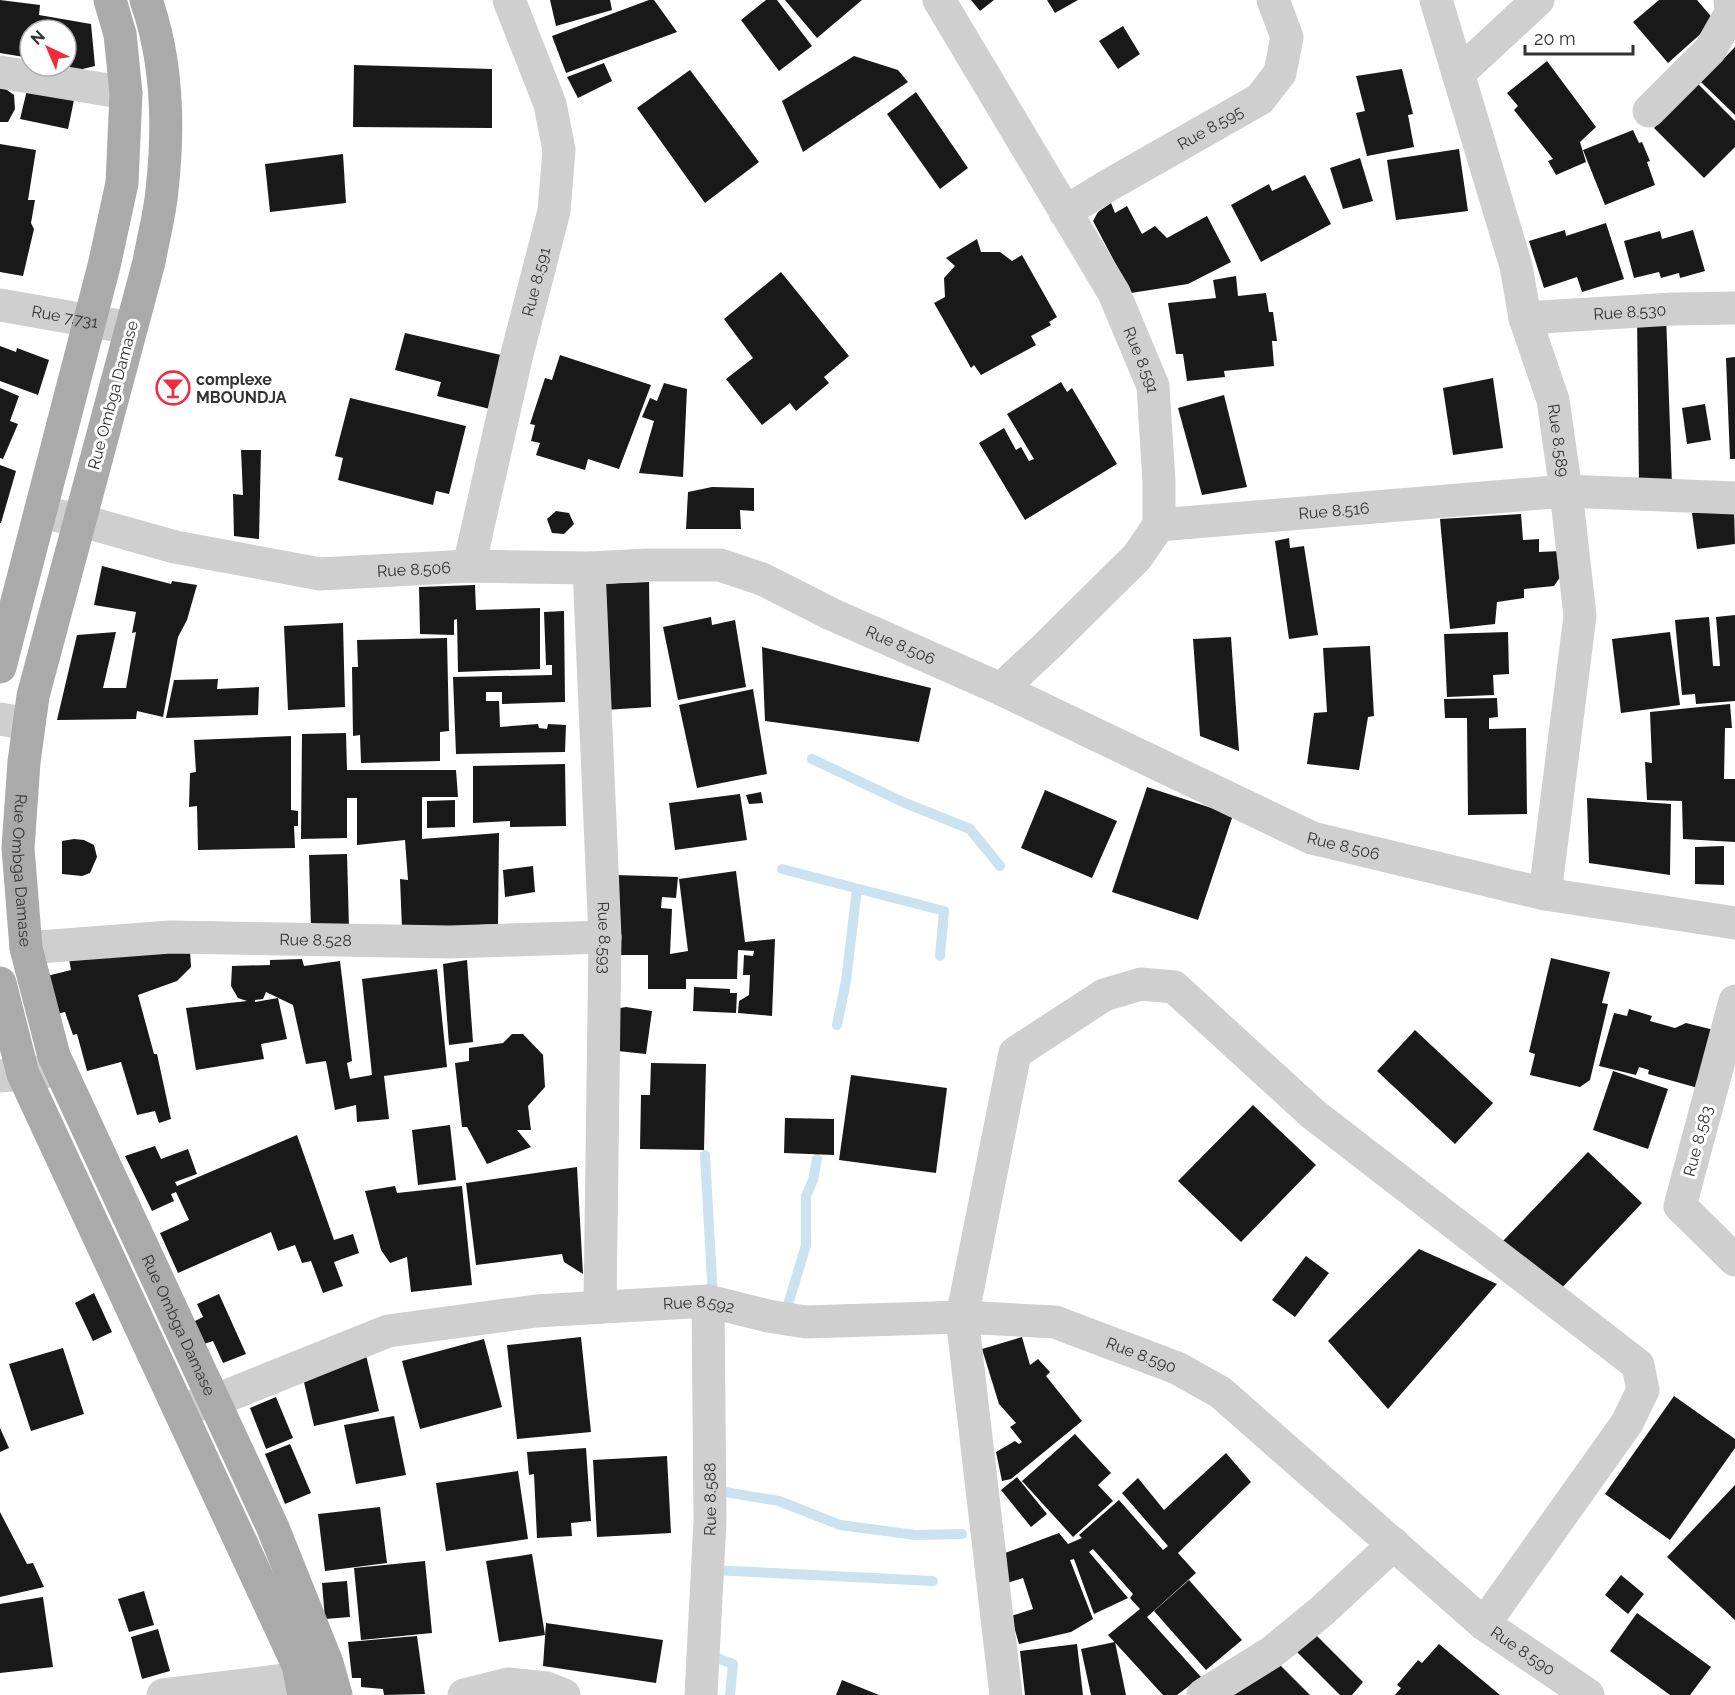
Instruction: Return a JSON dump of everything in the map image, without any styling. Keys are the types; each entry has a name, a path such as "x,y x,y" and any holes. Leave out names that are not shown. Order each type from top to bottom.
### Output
{"main road":[{"path":"0,667 105,266 122,183 126,93 120,34 110,0"},
{"name":"Rue Ombga Damase","path":"146,0 153,20 162,71 165,127 162,191 149,262 33,696 14,722 24,762 18,848 26,948 54,1056 273,1528 318,1684"},
{"path":"0,983 11,1075 179,1409 298,1665 318,1684"}],"street":[{"name":"Rue 8.591","path":"469,566 517,354 554,211 559,150 550,104 509,0"},
{"name":"Rue 8.591","path":"939,0 1114,293 1153,386 1159,482 1159,525"},
{"name":"Rue 8.595","path":"1065,212 1260,99 1280,73 1287,37 1272,0"},
{"name":"Rue 8.589","path":"1436,0 1516,266 1525,318 1553,400 1566,491 1580,616 1545,894"},
{"path":"1458,74 1539,0"},
{"path":"1649,111 1710,50 1731,13 1730,0"},
{"path":"0,72 126,93"},
{"name":"Rue 7.731","path":"0,305 131,328"},
{"name":"Rue 8.530","path":"1525,318 1673,309 1735,308"},
{"name":"Rue 8.516","path":"1159,525 1566,491 1735,498"},
{"name":"Rue 8.506","path":"40,512 79,520 175,547 320,574 469,566 589,568 720,565 762,579 831,614 1001,689 1312,838 1545,894 1735,923"},
{"path":"1001,689 1137,557 1159,525"},
{"name":"Rue 8.593","path":"589,568 605,937 600,1307"},
{"name":"Rue 8.528","path":"26,948 170,937 450,942 605,937"},
{"path":"1006,1695 962,1317 1015,1053 1104,994 1141,984 1174,987 1312,1114 1335,1129 1638,1365 1643,1389 1627,1423 1484,1624"},
{"name":"Rue 8.583","path":"1735,1001 1680,1206 1735,1260"},
{"path":"11,1075 61,1070"},
{"name":"Rue 8.592","path":"179,1409 214,1401 388,1331 536,1311 708,1301 768,1316 806,1322 962,1317"},
{"name":"Rue 8.588","path":"701,1695 710,1521 708,1301"},
{"name":"Rue 8.590","path":"962,1317 1055,1323 1177,1368 1220,1392 1484,1624 1580,1693"},
{"path":"1203,1695 1272,1652 1322,1611 1394,1544"},
{"path":"163,1695 318,1684"},
{"path":"464,1695 508,1684 546,1688 564,1695"}],"building":[{"path":"0,0 40,5 39,15 56,18 18,18 18,56 0,53"},
{"path":"550,0 610,0 612,10 556,26"},
{"path":"654,0 677,32 566,73 552,36"},
{"path":"766,0 777,0 812,46 779,71 741,20"},
{"path":"785,0 862,0 817,38"},
{"path":"971,0 994,0 980,11"},
{"path":"1047,0 1078,0 1055,13"},
{"path":"1659,0 1697,0 1715,21 1668,63 1633,22"},
{"path":"78,22 91,24 95,66 78,70"},
{"path":"1123,26 1140,54 1118,69 1099,41"},
{"path":"1735,47 1735,115 1701,82"},
{"path":"854,56 898,70 908,82 803,152 782,101"},
{"path":"1547,61 1596,127 1580,142 1586,162 1556,175 1548,161 1553,159 1514,110 1518,106 1507,93"},
{"path":"604,63 612,81 578,98 567,77"},
{"path":"354,65 492,69 492,128 353,127"},
{"path":"1402,69 1413,114 1408,115 1414,147 1367,156 1356,113 1365,111 1356,76"},
{"path":"690,70 759,162 705,203 637,108"},
{"path":"1698,84 1735,121 1735,147 1704,178 1654,128"},
{"path":"0,85 14,95 15,109 8,122 0,122"},
{"path":"27,90 74,100 68,129 20,119"},
{"path":"916,92 968,168 940,189 887,114"},
{"path":"1633,130 1639,143 1642,142 1650,161 1647,162 1655,185 1605,205 1583,150"},
{"path":"0,144 36,150 28,200 35,200 31,223 34,229 23,276 0,272"},
{"path":"1459,149 1468,211 1396,220 1387,160"},
{"path":"343,154 346,203 270,212 265,164"},
{"path":"1360,158 1373,201 1343,209 1330,168"},
{"path":"1305,175 1331,224 1261,262 1231,205 1269,184 1272,191"},
{"path":"1111,203 1115,213 1127,206 1142,234 1155,226 1167,238 1207,216 1231,262 1188,284 1131,293 1093,221 1098,212"},
{"path":"1606,223 1624,279 1582,292 1577,277 1544,288 1529,241 1565,230 1566,236"},
{"path":"1693,230 1705,271 1680,278 1679,273 1661,278 1659,272 1634,278 1624,241 1660,231 1662,239"},
{"path":"977,239 981,252 1000,252 1012,261 1022,255 1057,317 1049,322 1051,325 1031,336 1036,345 981,375 974,365 971,368 934,303 945,297 944,278 955,266 946,258"},
{"path":"781,272 849,356 824,377 829,383 796,411 790,403 762,425 726,379 753,358 724,319"},
{"path":"1236,276 1238,296 1266,293 1269,312 1273,312 1277,341 1272,341 1274,366 1224,371 1225,377 1187,381 1183,354 1176,354 1168,303 1216,298 1213,280"},
{"path":"1666,314 1672,485 1639,487 1637,315"},
{"path":"405,333 501,355 490,409 437,396 441,382 395,370"},
{"path":"0,346 16,352 17,348 49,360 38,395 0,381"},
{"path":"560,355 651,385 619,469 588,459 585,470 536,455 540,443 531,441 535,425 530,424 545,378 552,380"},
{"path":"1735,357 1735,459 1730,459 1726,358"},
{"path":"1493,378 1503,448 1453,455 1443,388"},
{"path":"1061,382 1067,392 1072,388 1117,464 1025,520 979,443 1004,428 1016,450 1021,447 1029,461 1034,459 1007,414"},
{"path":"664,383 687,389 683,477 639,473 654,421 642,417 650,398 657,401"},
{"path":"0,388 19,396 10,421 18,424 3,459 0,458"},
{"path":"1224,395 1247,487 1202,495 1178,408"},
{"path":"350,398 466,426 449,494 436,491 433,505 338,480 343,458 335,456"},
{"path":"1705,404 1711,440 1687,444 1682,408"},
{"path":"241,450 261,450 259,539 234,536 233,494 243,495"},
{"path":"0,465 16,471 1,523 0,523"},
{"path":"712,487 754,488 754,511 740,510 741,529 686,529 688,492"},
{"path":"1734,507 1735,544 1697,549 1692,513"},
{"path":"556,511 569,513 574,524 564,534 552,533 547,519"},
{"path":"1521,514 1523,540 1539,539 1539,552 1561,551 1563,573 1554,586 1524,589 1524,598 1497,602 1495,624 1450,629 1440,519"},
{"path":"1289,538 1290,548 1304,546 1318,635 1289,639 1275,541"},
{"path":"102,566 171,584 172,581 197,585 187,620 178,637 163,717 137,711 136,719 57,720 77,635 116,632 103,688 126,688 136,632 132,633 136,612 94,605"},
{"path":"649,582 651,707 605,710 602,584"},
{"path":"475,585 476,610 540,608 540,669 458,672 457,619 454,620 454,635 420,634 419,587"},
{"path":"564,611 565,702 502,704 502,692 486,692 486,701 499,701 500,727 538,724 539,728 547,729 548,724 566,725 565,752 456,754 453,677 552,675 552,665 546,665 544,612"},
{"path":"1735,615 1735,701 1696,704 1695,694 1682,695 1675,620 1709,617 1713,666 1720,666 1716,617"},
{"path":"711,617 712,625 735,620 746,687 678,700 663,627"},
{"path":"343,623 345,707 288,710 284,626"},
{"path":"1508,632 1509,674 1493,675 1494,695 1447,697 1444,634"},
{"path":"1670,632 1680,705 1621,713 1612,639"},
{"path":"1231,637 1239,751 1200,736 1193,639"},
{"path":"447,638 449,731 440,732 440,761 361,763 360,735 353,736 352,667 358,667 357,640"},
{"path":"1370,646 1374,716 1368,717 1359,770 1307,764 1314,713 1327,712 1323,648"},
{"path":"762,647 931,688 919,742 765,721"},
{"path":"218,679 217,689 259,687 258,715 166,718 174,680"},
{"path":"753,689 767,774 697,788 679,705"},
{"path":"1497,698 1498,717 1489,718 1489,729 1526,728 1527,814 1468,815 1467,718 1445,718 1444,699"},
{"path":"1730,704 1732,728 1725,728 1724,779 1735,779 1735,842 1683,839 1682,801 1647,800 1645,762 1652,763 1650,712"},
{"path":"346,733 347,770 456,770 458,797 422,797 422,839 499,833 498,924 402,929 400,879 408,880 405,840 357,845 357,798 347,798 347,838 301,839 302,734"},
{"path":"291,736 291,810 298,811 298,826 294,826 295,848 198,850 197,806 189,807 190,773 196,772 194,740"},
{"path":"565,764 566,826 510,827 510,821 473,823 473,766"},
{"path":"1147,787 1233,815 1198,920 1112,892"},
{"path":"1045,790 1117,821 1092,878 1021,848"},
{"path":"761,792 763,803 749,804 746,795"},
{"path":"740,794 747,840 675,850 669,803"},
{"path":"1587,798 1671,804 1670,875 1589,863"},
{"path":"455,800 455,827 427,828 427,801"},
{"path":"84,840 94,845 97,857 90,873 82,876 62,874 62,841"},
{"path":"1724,846 1724,885 1695,884 1695,847"},
{"path":"347,854 349,928 311,928 309,855"},
{"path":"533,866 535,892 505,897 503,870"},
{"path":"736,871 745,942 775,939 772,1016 738,1013 739,1001 749,995 750,975 743,975 744,955 753,956 754,951 738,950 737,979 686,979 686,989 648,989 648,955 615,955 616,875 678,877 676,898 662,897 661,908 672,909 670,954 688,951 679,879"},
{"path":"190,950 191,967 177,981 138,995 154,1054 157,1054 171,1119 159,1123 155,1111 137,1115 121,1062 87,1071 77,1034 73,1035 65,1012 56,1014 47,976 71,970 69,959"},
{"path":"1551,958 1610,972 1602,1003 1608,1004 1590,1080 1580,1087 1530,1075 1535,1054 1529,1052"},
{"path":"302,959 304,966 340,961 352,1061 347,1063 350,1079 372,1075 362,979 437,969 447,1067 384,1076 389,1119 357,1122 356,1105 335,1110 326,1061 306,1064 293,1005 266,992 263,999 255,1000 255,1002 278,998 287,1039 261,1044 264,1059 196,1070 186,1008 247,1001 238,998 231,986 232,966 270,965 270,960"},
{"path":"467,960 473,1042 449,1045 443,964"},
{"path":"694,987 730,989 730,993 737,993 736,1013 693,1011"},
{"path":"626,1007 652,1011 646,1054 608,1050 614,1009"},
{"path":"1629,1009 1652,1016 1650,1021 1675,1028 1686,1023 1714,1030 1698,1088 1648,1074 1649,1070 1639,1067 1636,1075 1599,1066 1614,1013 1627,1016"},
{"path":"1415,1030 1493,1103 1455,1144 1377,1071"},
{"path":"512,1034 523,1034 543,1055 545,1087 528,1106 531,1130 517,1130 531,1147 487,1164 467,1127 462,1127 455,1063 469,1061 469,1048 503,1043"},
{"path":"651,1063 706,1064 704,1150 640,1149 641,1095 650,1095"},
{"path":"1613,1071 1668,1089 1648,1149 1593,1130"},
{"path":"851,1075 947,1088 936,1173 839,1160"},
{"path":"1253,1105 1316,1165 1241,1242 1178,1181"},
{"path":"785,1118 834,1119 834,1155 784,1153"},
{"path":"450,1125 456,1180 418,1185 412,1130"},
{"path":"297,1135 334,1240 353,1234 359,1253 334,1262 343,1286 323,1293 311,1261 302,1263 295,1245 278,1251 271,1232 178,1273 160,1233 189,1220 176,1192 171,1194 174,1201 152,1211 125,1156 155,1146 161,1159 188,1149 197,1174 175,1182 177,1186"},
{"path":"1588,1152 1642,1203 1557,1293 1503,1241"},
{"path":"577,1167 583,1274 564,1262 562,1254 476,1265 466,1183"},
{"path":"395,1186 397,1193 462,1186 472,1285 411,1292 407,1257 390,1263 381,1250 365,1191"},
{"path":"1419,1249 1497,1284 1388,1409 1328,1341"},
{"path":"1306,1256 1329,1273 1295,1317 1272,1300"},
{"path":"94,1293 112,1332 93,1341 75,1303"},
{"path":"219,1294 246,1354 223,1363 213,1341 204,1344 193,1322 203,1317 197,1304"},
{"path":"581,1337 591,1432 517,1439 507,1345"},
{"path":"1022,1337 1030,1365 1038,1359 1050,1372 1046,1376 1082,1421 1011,1479 1002,1481 996,1452 1015,1441 1019,1444 1022,1442 1010,1427 1016,1423 999,1404 982,1349"},
{"path":"484,1339 502,1407 420,1429 402,1361"},
{"path":"63,1348 84,1414 31,1431 9,1364"},
{"path":"366,1355 379,1411 314,1426 301,1369"},
{"path":"1674,1396 1735,1439 1735,1448 1670,1540 1605,1494"},
{"path":"276,1397 293,1438 266,1449 250,1408"},
{"path":"394,1416 406,1475 356,1484 344,1425"},
{"path":"0,1428 9,1448 0,1452"},
{"path":"1075,1434 1111,1473 1098,1485 1113,1501 1073,1537 1022,1481"},
{"path":"290,1444 311,1493 285,1504 265,1454"},
{"path":"586,1448 591,1521 571,1523 572,1536 537,1538 534,1474 529,1475 527,1452"},
{"path":"1226,1453 1251,1482 1178,1553 1196,1573 1147,1617 1201,1677 1177,1695 1163,1695 1108,1635 1140,1609 1130,1598 1133,1594 1093,1549 1089,1552 1128,1598 1094,1614 1074,1559 1070,1560 1093,1619 1071,1632 1019,1644 1011,1616 1033,1609 1023,1578 1004,1584 997,1556 1059,1533 1068,1544 1082,1538 1079,1535 1119,1500 1163,1550 1168,1546 1122,1493 1138,1478 1164,1510"},
{"path":"667,1456 671,1533 597,1537 593,1460"},
{"path":"518,1471 528,1539 446,1551 436,1483"},
{"path":"1017,1477 1047,1514 1031,1527 1001,1490"},
{"path":"1735,1485 1735,1620 1667,1557"},
{"path":"380,1507 387,1563 325,1571 318,1514"},
{"path":"0,1512 27,1564 33,1563 44,1587 0,1597"},
{"path":"532,1554 545,1635 499,1642 486,1561"},
{"path":"425,1561 432,1633 361,1640 354,1568"},
{"path":"1621,1575 1644,1594 1628,1614 1605,1595"},
{"path":"1189,1580 1242,1640 1206,1670 1154,1611"},
{"path":"347,1581 350,1617 325,1619 322,1583"},
{"path":"144,1591 154,1625 129,1632 118,1599"},
{"path":"43,1597 53,1667 0,1673 0,1604"},
{"path":"1637,1613 1711,1667 1690,1695 1670,1695 1610,1651"},
{"path":"546,1623 663,1640 656,1683 543,1666"},
{"path":"158,1629 170,1671 142,1679 131,1637"},
{"path":"1311,1630 1363,1682 1352,1695 1340,1695 1293,1648"},
{"path":"417,1636 425,1694 384,1695 383,1689 361,1687 361,1678 352,1678 348,1642"},
{"path":"1115,1642 1126,1695 1091,1695 1081,1649"},
{"path":"1077,1644 1083,1695 1025,1695 1020,1651"},
{"path":"1439,1644 1500,1695 1395,1695 1401,1688 1397,1685 1418,1660 1422,1663"},
{"path":"1273,1658 1310,1695 1233,1695"},
{"path":"842,1680 879,1695 836,1695"}],"waterway":[{"path":"812,759 905,803 970,829 1000,866"},
{"path":"782,869 944,911 940,956"},
{"path":"837,1025 846,981 857,889"},
{"path":"705,1155 713,1298"},
{"path":"785,1315 806,1245 806,1196 813,1180 817,1159"},
{"path":"713,1490 779,1501 840,1525 915,1535 962,1534"},
{"path":"712,1570 933,1581"},
{"path":"706,1654 733,1664 730,1695"}],"place":[{"name":"complexe MBOUNDJA","path":"173,388"}]}
